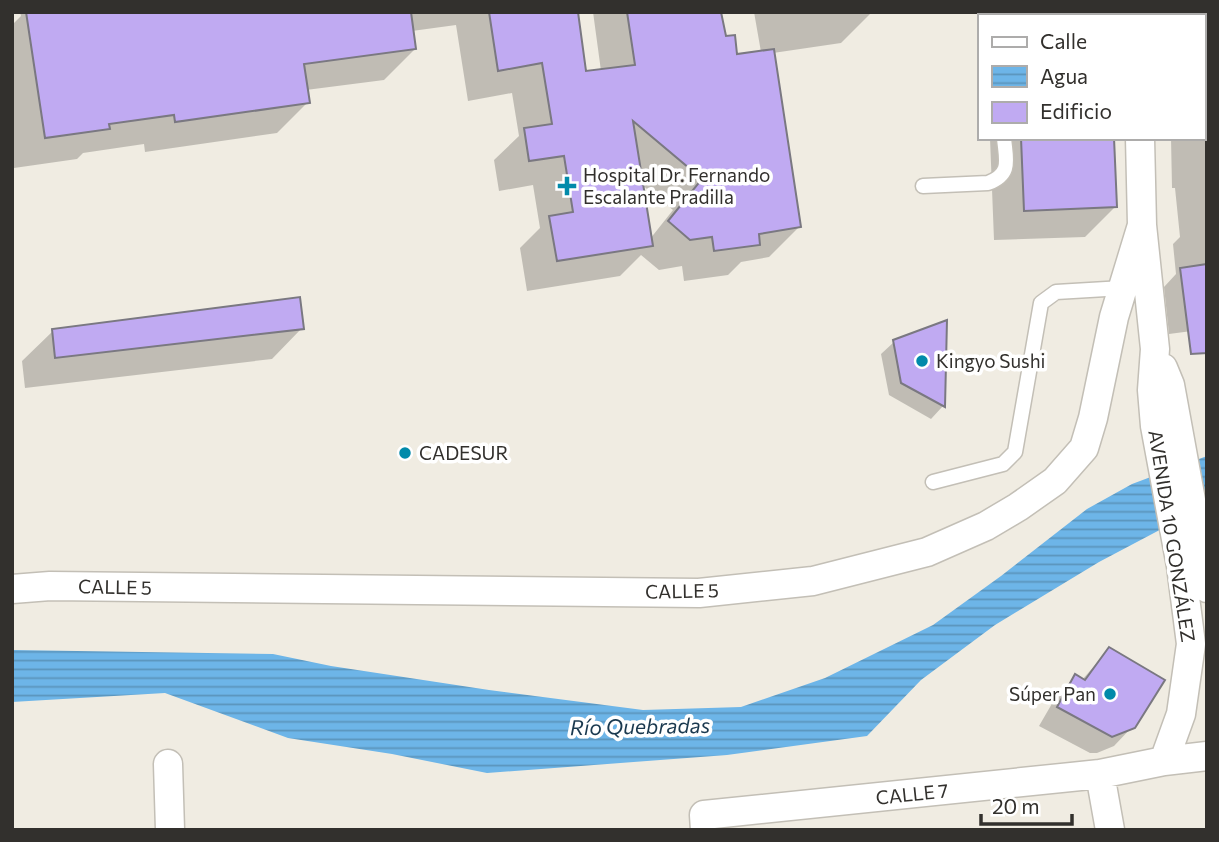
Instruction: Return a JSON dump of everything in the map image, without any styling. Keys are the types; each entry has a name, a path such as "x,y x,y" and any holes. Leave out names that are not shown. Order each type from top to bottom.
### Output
{"street":[{"name":"AVENIDA 10 GONZÁLEZ","path":"1140,140 1142,225 1155,349 1170,385 1166,424 1196,571 1191,644 1181,714 1164,761"},
{"name":"CALLE 5","path":"12,589 50,586 699,593 813,581 927,552 986,526 1018,507 1055,481 1084,448 1114,317 1142,225"},
{"name":"CALLE 7","path":"705,822 1100,774 1205,752"},
{"path":"168,764 170,830"},
{"path":"1100,774 1110,830"}],"lane":[{"path":"923,186 988,183 996,180 1004,173 1006,165 1004,140"},
{"path":"933,482 1003,464 1015,452 1041,303 1056,292 1123,288"}],"water":[{"name":"Río Quebradas","path":"1207,456 1207,505 1099,562 995,625 921,680 867,736 727,755 487,773 392,754 288,738 165,693 12,702 12,650 273,654 331,666 489,690 643,710 741,707 825,678 933,625 1087,509 1132,484"}],"building":[{"path":"26,12 411,12 416,49 304,64 310,103 175,122 174,115 109,124 110,129 45,138"},
{"path":"489,12 578,12 586,71 635,65 627,12 721,12 726,36 735,35 737,54 774,49 801,227 759,234 760,245 714,251 712,237 690,240 668,221 702,179 633,121 653,246 557,261 549,216 573,212 564,156 529,161 524,128 552,124 542,63 498,71"},
{"path":"1021,140 1114,140 1117,207 1024,211"},
{"path":"1207,264 1207,353 1191,354 1180,268"},
{"path":"300,297 304,329 55,358 52,329"},
{"name":"Kingyo Sushi","path":"947,320 945,407 901,383 893,340"},
{"name":"Súper Pan","path":"1109,647 1165,680 1135,728 1112,737 1057,707 1075,674 1085,680"}],"place":[{"name":"Hospital Dr. Fernando Escalante Pradilla","path":"567,186"},
{"name":"Kingyo Sushi","path":"922,361"},
{"name":"CADESUR","path":"405,453"},
{"name":"Súper Pan","path":"1110,694"}]}
